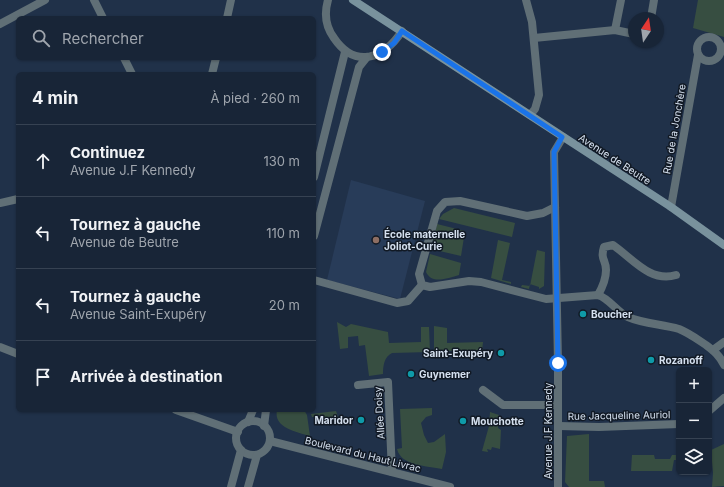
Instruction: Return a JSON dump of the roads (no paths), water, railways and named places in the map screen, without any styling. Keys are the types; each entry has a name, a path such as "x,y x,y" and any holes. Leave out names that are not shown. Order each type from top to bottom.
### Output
{"street":[{"path":"0,24 45,0"},
{"path":"94,0 102,16"},
{"path":"227,16 231,0"},
{"path":"328,0 326,9 328,30 345,52 356,56 367,57 382,52 394,43 402,31"},
{"name":"Avenue de Beutre","path":"353,0 671,207 724,245"},
{"path":"526,0 532,22 539,95 535,109 530,115"},
{"path":"615,30 621,0"},
{"path":"652,12 654,0"},
{"path":"534,38 615,30 628,33"},
{"path":"333,165 316,160 345,52"},
{"name":"Rue de la Jonchère","path":"671,207 698,55"},
{"path":"316,229 359,67 367,57"},
{"path":"125,60 131,72"},
{"path":"212,72 216,60"},
{"name":"Avenue J.F Kennedy","path":"558,487 557,297 554,152 562,137"},
{"path":"0,203 16,199"},
{"path":"422,285 419,274 437,211 445,202 460,201 527,216 543,213 555,207"},
{"path":"598,295 603,286 606,269 602,256 604,247 613,245 624,252 630,260 653,274 667,278 676,275"},
{"path":"316,281 397,303 408,301 422,285"},
{"path":"422,285 430,287 469,281 481,282 546,299 598,295 603,297 626,316 641,322 678,329 691,334 713,350 721,358 724,365"},
{"path":"713,350 724,342"},
{"path":"0,348 16,353"},
{"name":"Allée Doisy","path":"358,384 388,382 392,472"},
{"path":"483,390 502,405 558,405"},
{"path":"712,408 724,398"},
{"path":"182,412 238,432"},
{"path":"248,422 259,423 264,426 269,433 270,441 266,450 257,455 252,455 241,450 237,442 238,432 248,422 252,412"},
{"path":"264,426 266,412"},
{"name":"Rue Jacqueline Auriol","path":"558,426 599,427 676,424"},
{"name":"Boulevard du Haut Livrac","path":"270,441 450,487"},
{"path":"231,487 241,450"},
{"path":"248,487 257,455"}],"place":[{"name":"École maternelle Joliot-Curie","path":"376,240"},
{"name":"Boucher","path":"583,314"},
{"name":"Saint-Exupéry","path":"501,353"},
{"name":"Rozanoff","path":"651,360"},
{"name":"Guynemer","path":"411,374"},
{"name":"Maridor","path":"361,420"},
{"name":"Mouchotte","path":"463,421"}]}
